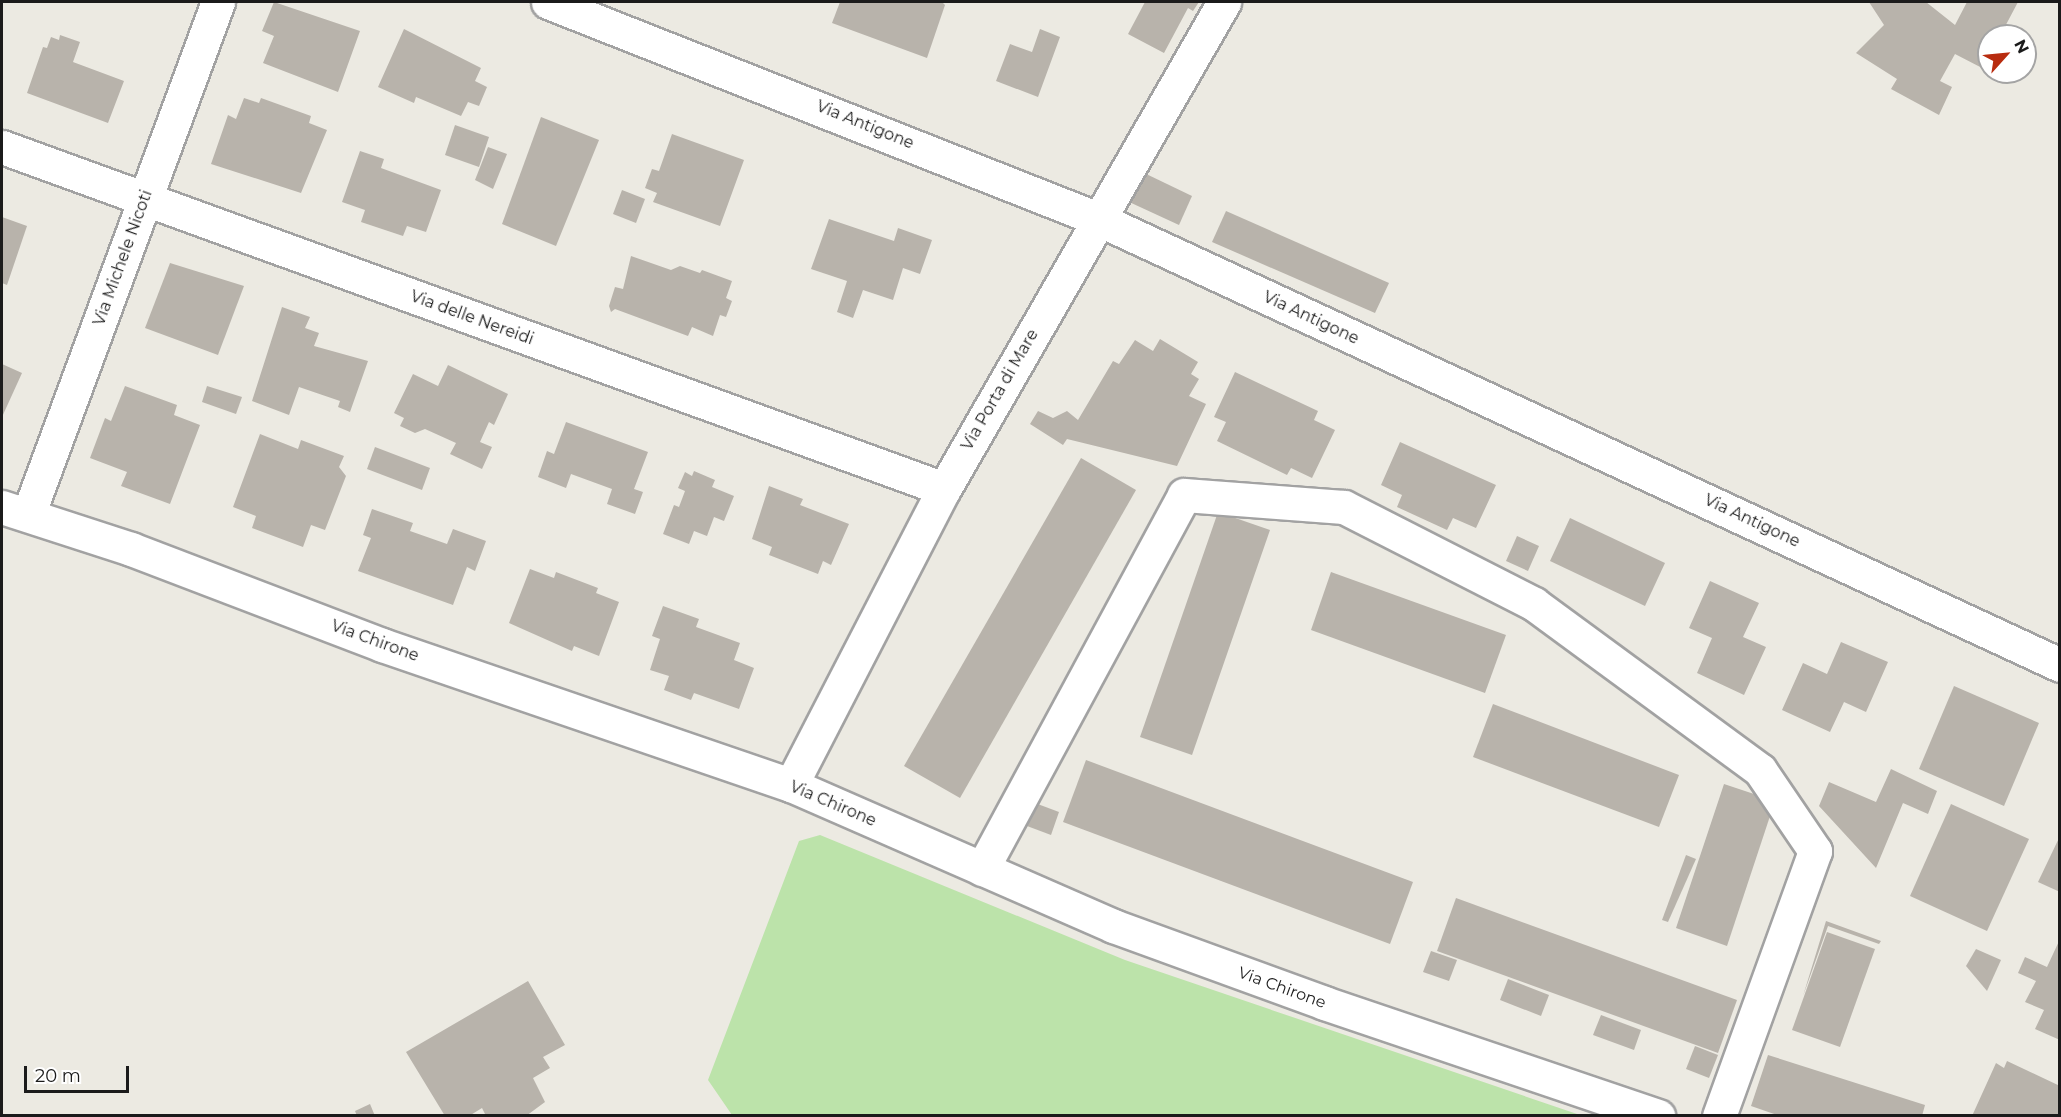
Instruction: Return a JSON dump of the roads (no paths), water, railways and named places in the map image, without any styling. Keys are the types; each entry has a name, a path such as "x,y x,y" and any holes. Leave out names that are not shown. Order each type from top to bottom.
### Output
{"street":[{"name":"Via Michele Nicoti","path":"15,511 145,200 218,2"},
{"name":"Via Antigone","path":"549,2 1098,219 2060,665"},
{"name":"Via Porta di Mare","path":"791,785 944,489 1224,2"},
{"name":"Via delle Nereidi","path":"2,147 944,489"},
{"path":"982,868 1184,495 1344,507 1534,604 1760,770 1815,851 1719,1116"},
{"name":"Via Chirone","path":"15,511 131,549 393,649 791,785 1113,926 1324,1003 1658,1116"}]}
